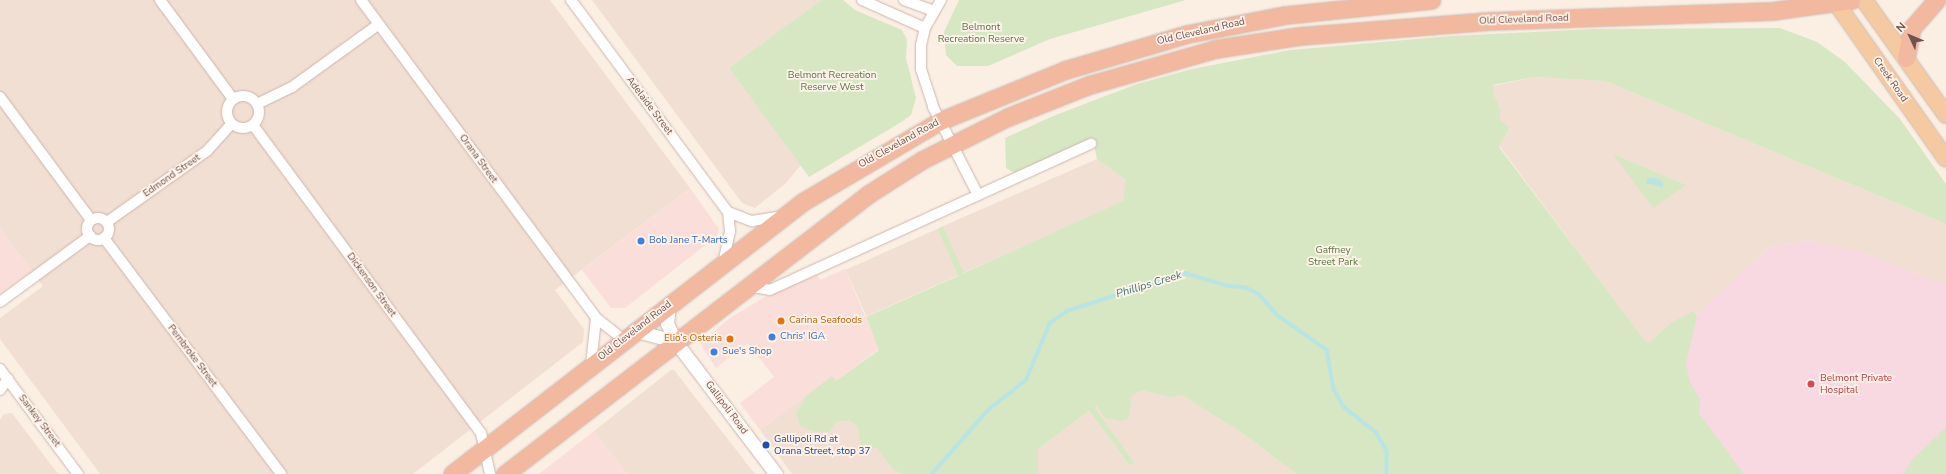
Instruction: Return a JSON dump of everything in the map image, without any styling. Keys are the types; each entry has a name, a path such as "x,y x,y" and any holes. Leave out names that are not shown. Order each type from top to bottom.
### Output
{"highway":[{"name":"Old Cleveland Road","path":"452,474 784,216 839,178 940,121 1065,70 1166,39 1286,15 1431,0"},
{"path":"1906,58 1912,28 1936,0"},
{"name":"Old Cleveland Road","path":"505,474 746,286 867,195 952,146 1008,117 1089,85 1156,64 1259,41 1488,21 1765,11 1841,1"}],"main road":[{"path":"1864,0 1946,115"},
{"name":"Creek Road","path":"1841,1 1946,159"}],"street":[{"path":"160,0 233,99"},
{"name":"Orana Street","path":"361,0 596,318 630,335"},
{"name":"Adelaide Street","path":"571,0 728,212"},
{"path":"862,0 926,28"},
{"path":"904,0 934,11"},
{"path":"941,0 926,28 921,46 921,69 940,121 978,195"},
{"path":"257,104 292,87 379,24"},
{"path":"247,96 257,104 259,114 253,125 244,128 231,124 226,113 233,99 247,96"},
{"path":"0,97 91,220"},
{"name":"Edmond Street","path":"107,222 208,151 231,124"},
{"name":"Dickenson Street","path":"253,125 481,433 486,447 490,474"},
{"path":"746,286 770,290 821,265 1091,144"},
{"path":"723,264 730,231 728,212 752,221 784,216"},
{"path":"0,302 90,236 104,238 109,232 107,222 101,218 91,220 87,226 90,236"},
{"name":"Pembroke Street","path":"104,238 281,474"},
{"name":"Gallipoli Road","path":"668,306 667,323 675,341 776,474"},
{"path":"591,365 596,318"},
{"path":"630,335 675,341"},
{"name":"Sankey Street","path":"0,369 78,474"},
{"path":"0,390 8,380"}],"shaded area":[{"path":"0,0 550,0 690,188 555,290 584,329 583,342 413,474 100,474 0,339 0,318 43,286 0,228"},
{"path":"592,0 821,0 729,68 801,165 786,183 755,208 742,203"},
{"path":"1534,77 1605,81 1946,224 1946,285 1860,252 1808,240 1768,248 1654,354 1460,93"},
{"path":"1097,159 1145,192 963,273 943,226"},
{"path":"690,188 719,229 717,236 625,308 611,308 582,270"},
{"path":"0,228 32,271 0,294"},
{"path":"937,229 958,276 866,316 846,270"},
{"name":"Belmont Private Hospital","path":"1808,240 1860,252 1946,285 1946,474 1744,474 1654,354 1768,248"},
{"path":"845,269 879,349 836,381 832,377 760,430 740,403 774,377 748,343 716,368 700,343 730,318 765,297 817,274 820,280"},
{"path":"671,370 674,370 755,474 627,474 594,431"},
{"path":"1145,371 1247,436 1296,474 1004,474 1089,411 1130,466 1135,463 1095,408"},
{"path":"832,376 902,474 792,474 760,430"},
{"path":"12,413 58,474 0,474 0,420 4,414"},
{"path":"594,431 627,474 539,474"}],"green space":[{"name":"Belmont Recreation Reserve West","path":"821,0 843,0 855,10 902,30 907,40 906,58 916,98 911,115 903,121 809,177 729,68"},
{"name":"Belmont Recreation Reserve","path":"959,0 1186,0 1050,39 988,66 957,66 946,55 944,32"},
{"name":"Gaffney Street Park","path":"1780,28 1817,42 1845,62 1900,119 1946,184 1946,224 1605,81 1534,77 1493,85 1493,93 1501,111 1499,119 1509,128 1499,147 1645,341 1650,342 1671,323 1693,311 1697,317 1686,362 1689,380 1700,400 1699,413 1744,474 1296,474 1247,436 1182,395 1171,397 1141,390 1132,396 1129,418 1121,421 1105,418 1097,406 1095,408 1135,463 1130,466 1089,411 1038,449 1038,474 902,474 892,468 877,448 861,447 858,427 849,420 836,422 829,432 815,432 800,426 796,413 806,396 832,376 836,381 879,350 866,317 958,276 937,229 943,226 964,273 1123,201 1126,180 1097,159 1093,140 1014,173 1006,168 1005,138 1053,116 1137,84 1192,69 1290,50 1451,36 1594,29"},
{"path":"1613,154 1686,185 1653,208"},
{"path":"1946,427 1946,474 1903,474 1912,460"}],"water":[{"path":"1648,178 1656,178 1663,182 1663,187 1645,183"}],"waterway":[{"name":"Phillips Creek","path":"932,474 988,410 1026,380 1050,323 1067,311 1185,273 1228,286 1245,287 1259,294 1277,315 1327,350 1334,389 1344,407 1376,432 1387,451 1387,474"}],"place":[{"name":"Bob Jane T-Marts","path":"641,241"},
{"name":"Carina Seafoods","path":"781,321"},
{"name":"Chris' IGA","path":"772,337"},
{"name":"Elio’s Osteria","path":"730,339"},
{"name":"Sue's Shop","path":"714,352"},
{"name":"Belmont Private Hospital","path":"1811,384"},
{"name":"Gallipoli Rd at Orana Street, stop 37","path":"766,445"}]}
